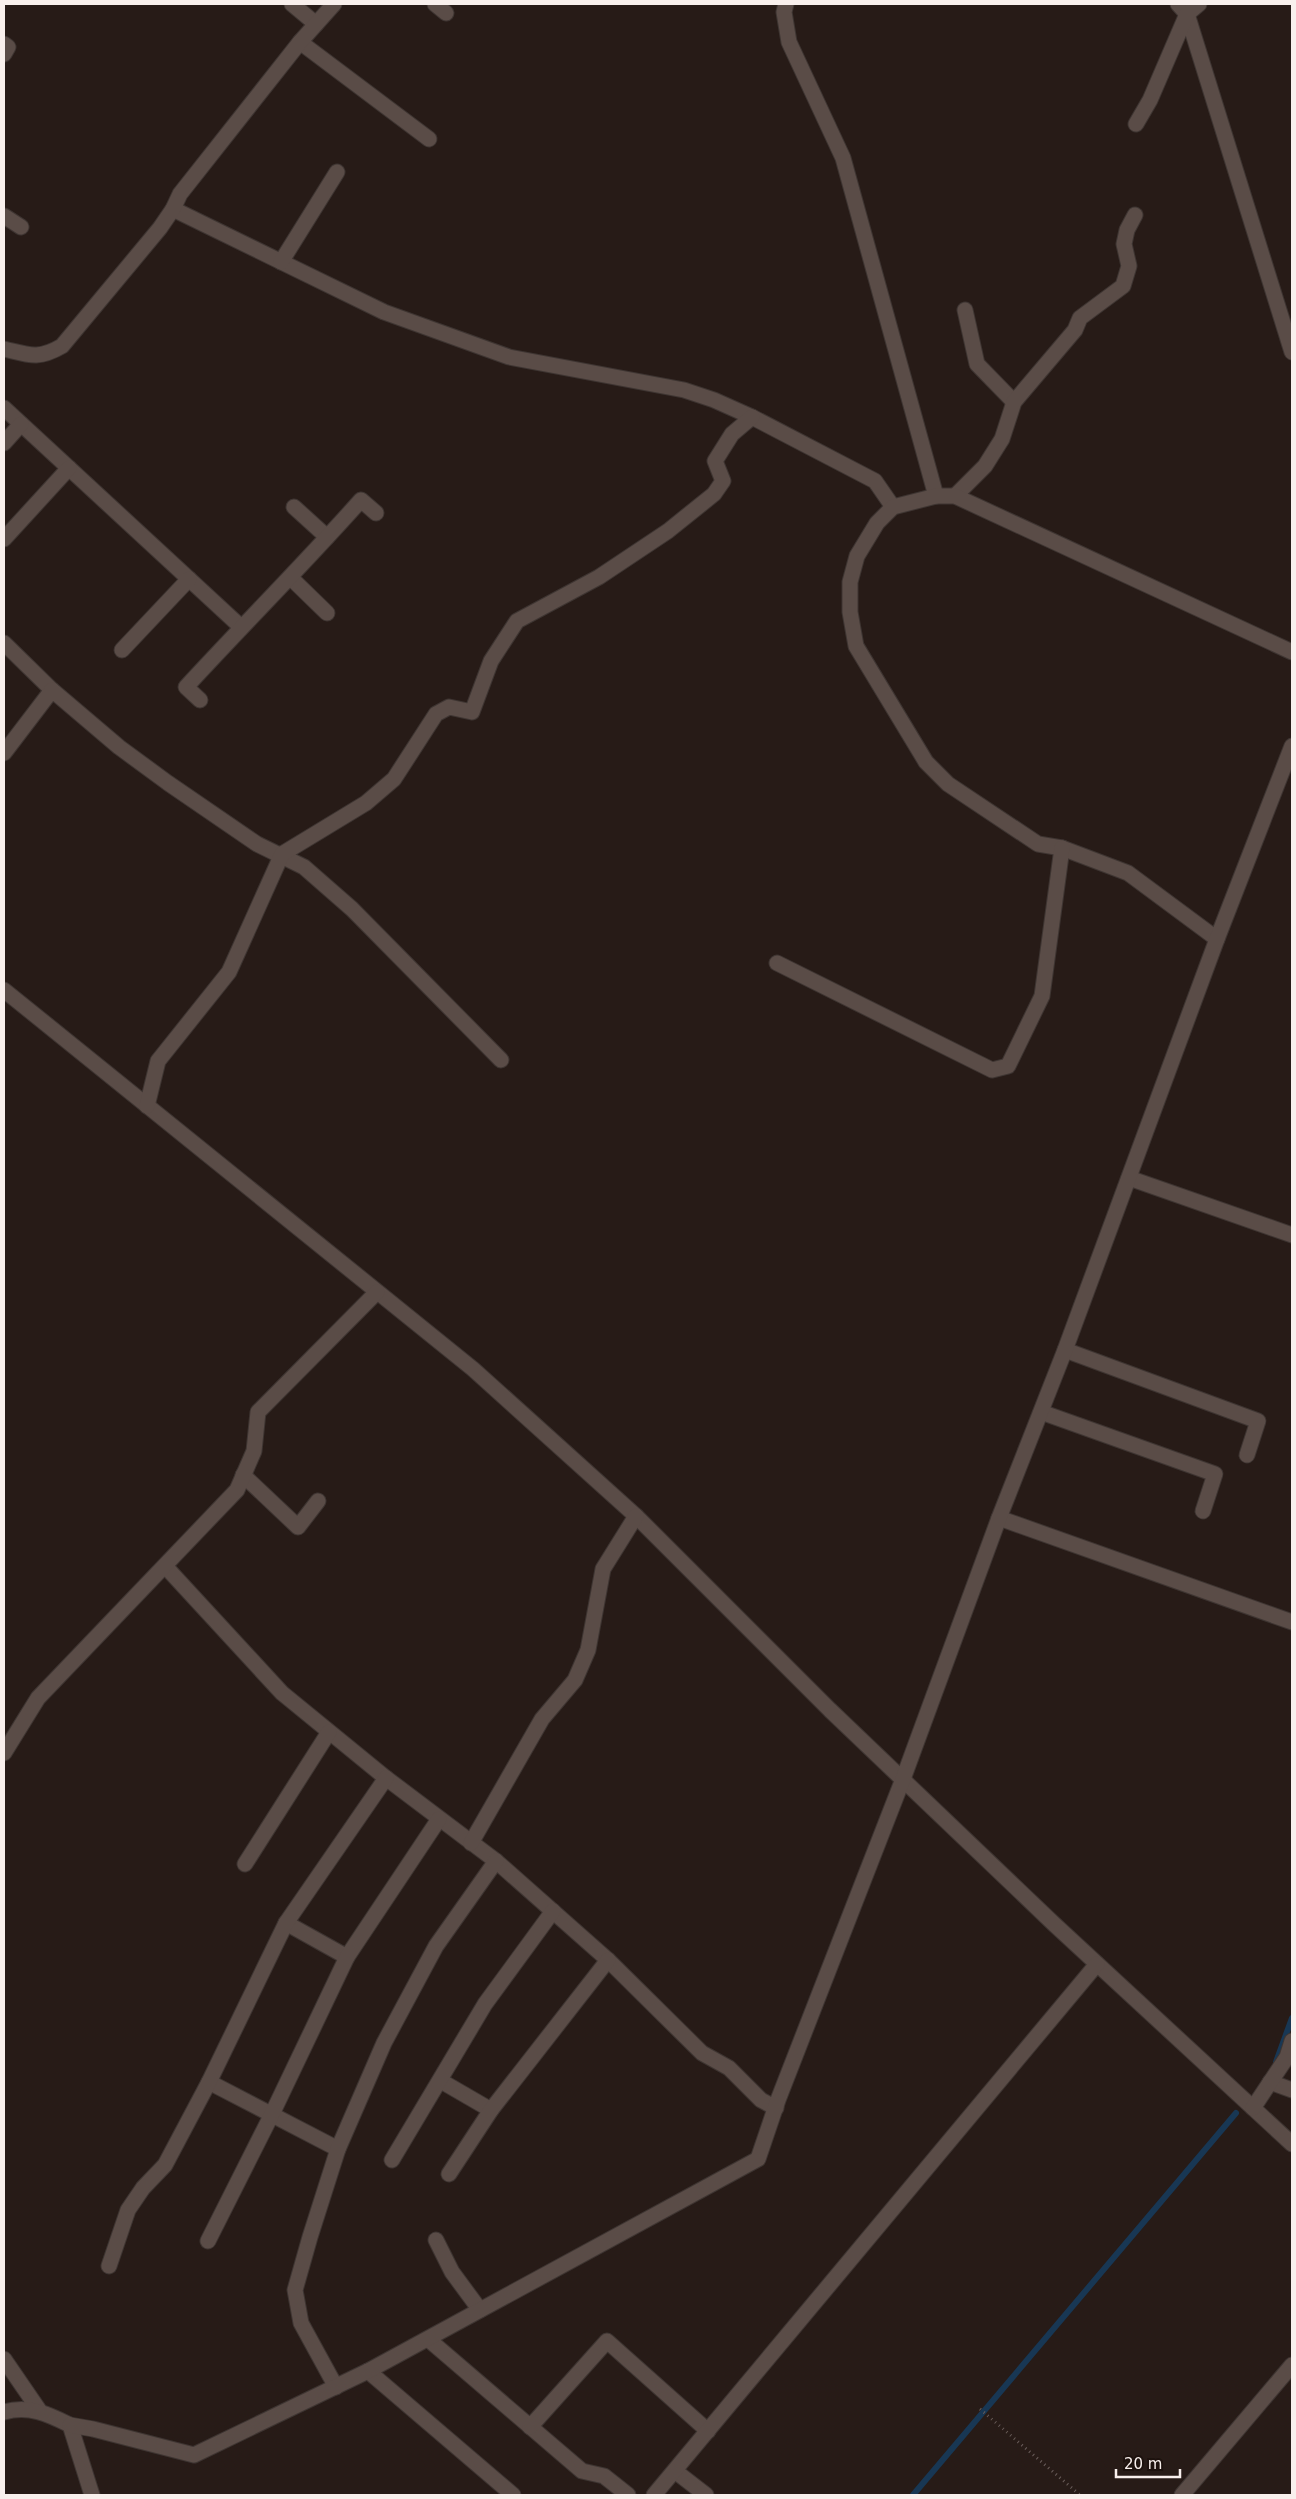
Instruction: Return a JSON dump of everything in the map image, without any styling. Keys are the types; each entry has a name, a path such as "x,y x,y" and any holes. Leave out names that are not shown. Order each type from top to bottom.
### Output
{"street":[{"path":"292,4 316,24"},
{"path":"4,349 33,356 46,355 62,346 173,209 180,194 300,42 334,4"},
{"path":"786,4 784,12 789,42 843,158 936,496"},
{"path":"1182,9 1199,4"},
{"path":"1136,124 1150,100 1182,9"},
{"path":"1182,9 1292,352"},
{"path":"300,42 429,139"},
{"path":"4,44 8,47 4,54"},
{"path":"281,262 337,172"},
{"path":"173,209 384,312 509,357 684,390 714,400 752,416 875,481 894,507"},
{"path":"955,496 985,466 1002,439 1014,402 1075,330 1080,318 1123,286 1129,266 1124,244 1127,230 1135,215"},
{"path":"4,216 21,227"},
{"path":"965,310 976,364 1014,402"},
{"path":"4,408 241,627"},
{"path":"147,1106 158,1060 229,972 282,854 366,803 394,779 436,714 449,707 472,712 491,661 517,621 600,576 668,531 714,494 723,481 715,461 732,434 752,416"},
{"path":"4,443 22,424"},
{"path":"4,538 69,468"},
{"path":"1217,939 1128,873 1062,848 1038,844 948,784 926,762 856,646 850,612 850,582 857,556 877,523 894,507 936,496 955,496 1292,652"},
{"path":"200,700 186,687 241,627 291,578 361,500 376,513"},
{"path":"294,507 328,537"},
{"path":"291,578 327,613"},
{"path":"122,650 189,579"},
{"path":"4,643 52,690 118,747 168,784 257,844 282,854 304,867 352,909 501,1060"},
{"path":"4,753 52,690"},
{"path":"4,2412 39,2410 70,2426 93,2429 194,2455 368,2371 758,2160 779,2098 902,1779 999,1518 1065,1350 1217,939 1292,746"},
{"path":"777,963 992,1070 1008,1066 1042,996 1062,848"},
{"path":"4,990 473,1369 636,1516 830,1710 902,1779 1097,1964 1292,2144"},
{"path":"1128,1178 1292,1235"},
{"path":"4,1753 38,1698 237,1490 254,1451 258,1412 377,1292"},
{"path":"1065,1350 1258,1421 1247,1455"},
{"path":"1041,1412 1215,1474 1203,1511"},
{"path":"243,1475 298,1527 318,1501"},
{"path":"471,1842 542,1719 575,1680 588,1650 603,1569 636,1516"},
{"path":"999,1518 1292,1622"},
{"path":"165,1566 282,1693 439,1820 496,1861 608,1960 702,2052 729,2068 761,2100 779,2098"},
{"path":"245,1864 329,1732"},
{"path":"109,2266 128,2210 143,2188 165,2165 209,2082 286,1923 386,1778"},
{"path":"208,2241 347,1958 439,1820"},
{"path":"336,2387 313,2350 301,2323 295,2290 338,2149 384,2043 436,1946 496,1861"},
{"path":"392,2160 441,2081 485,2004 553,1911"},
{"path":"286,1923 347,1958"},
{"path":"449,2174 490,2110 608,1960"},
{"path":"654,2495 676,2471 1097,1964"},
{"path":"1254,2108 1270,2082 1289,2057 1292,2041"},
{"path":"441,2081 490,2110"},
{"path":"209,2082 338,2149"},
{"path":"1270,2082 1292,2090"},
{"path":"436,2240 452,2272 480,2310"},
{"path":"428,2339 582,2471 604,2476 628,2495"},
{"path":"530,2427 607,2341 708,2431"},
{"path":"4,2359 39,2410"},
{"path":"1182,2495 1292,2365"},
{"path":"368,2371 513,2495"},
{"path":"70,2426 92,2495"},
{"path":"676,2471 706,2495"}],"path":[{"path":"980,2409 1080,2495"}],"waterway":[{"path":"1276,2062 1292,2018"},
{"path":"913,2495 1236,2113"}]}
